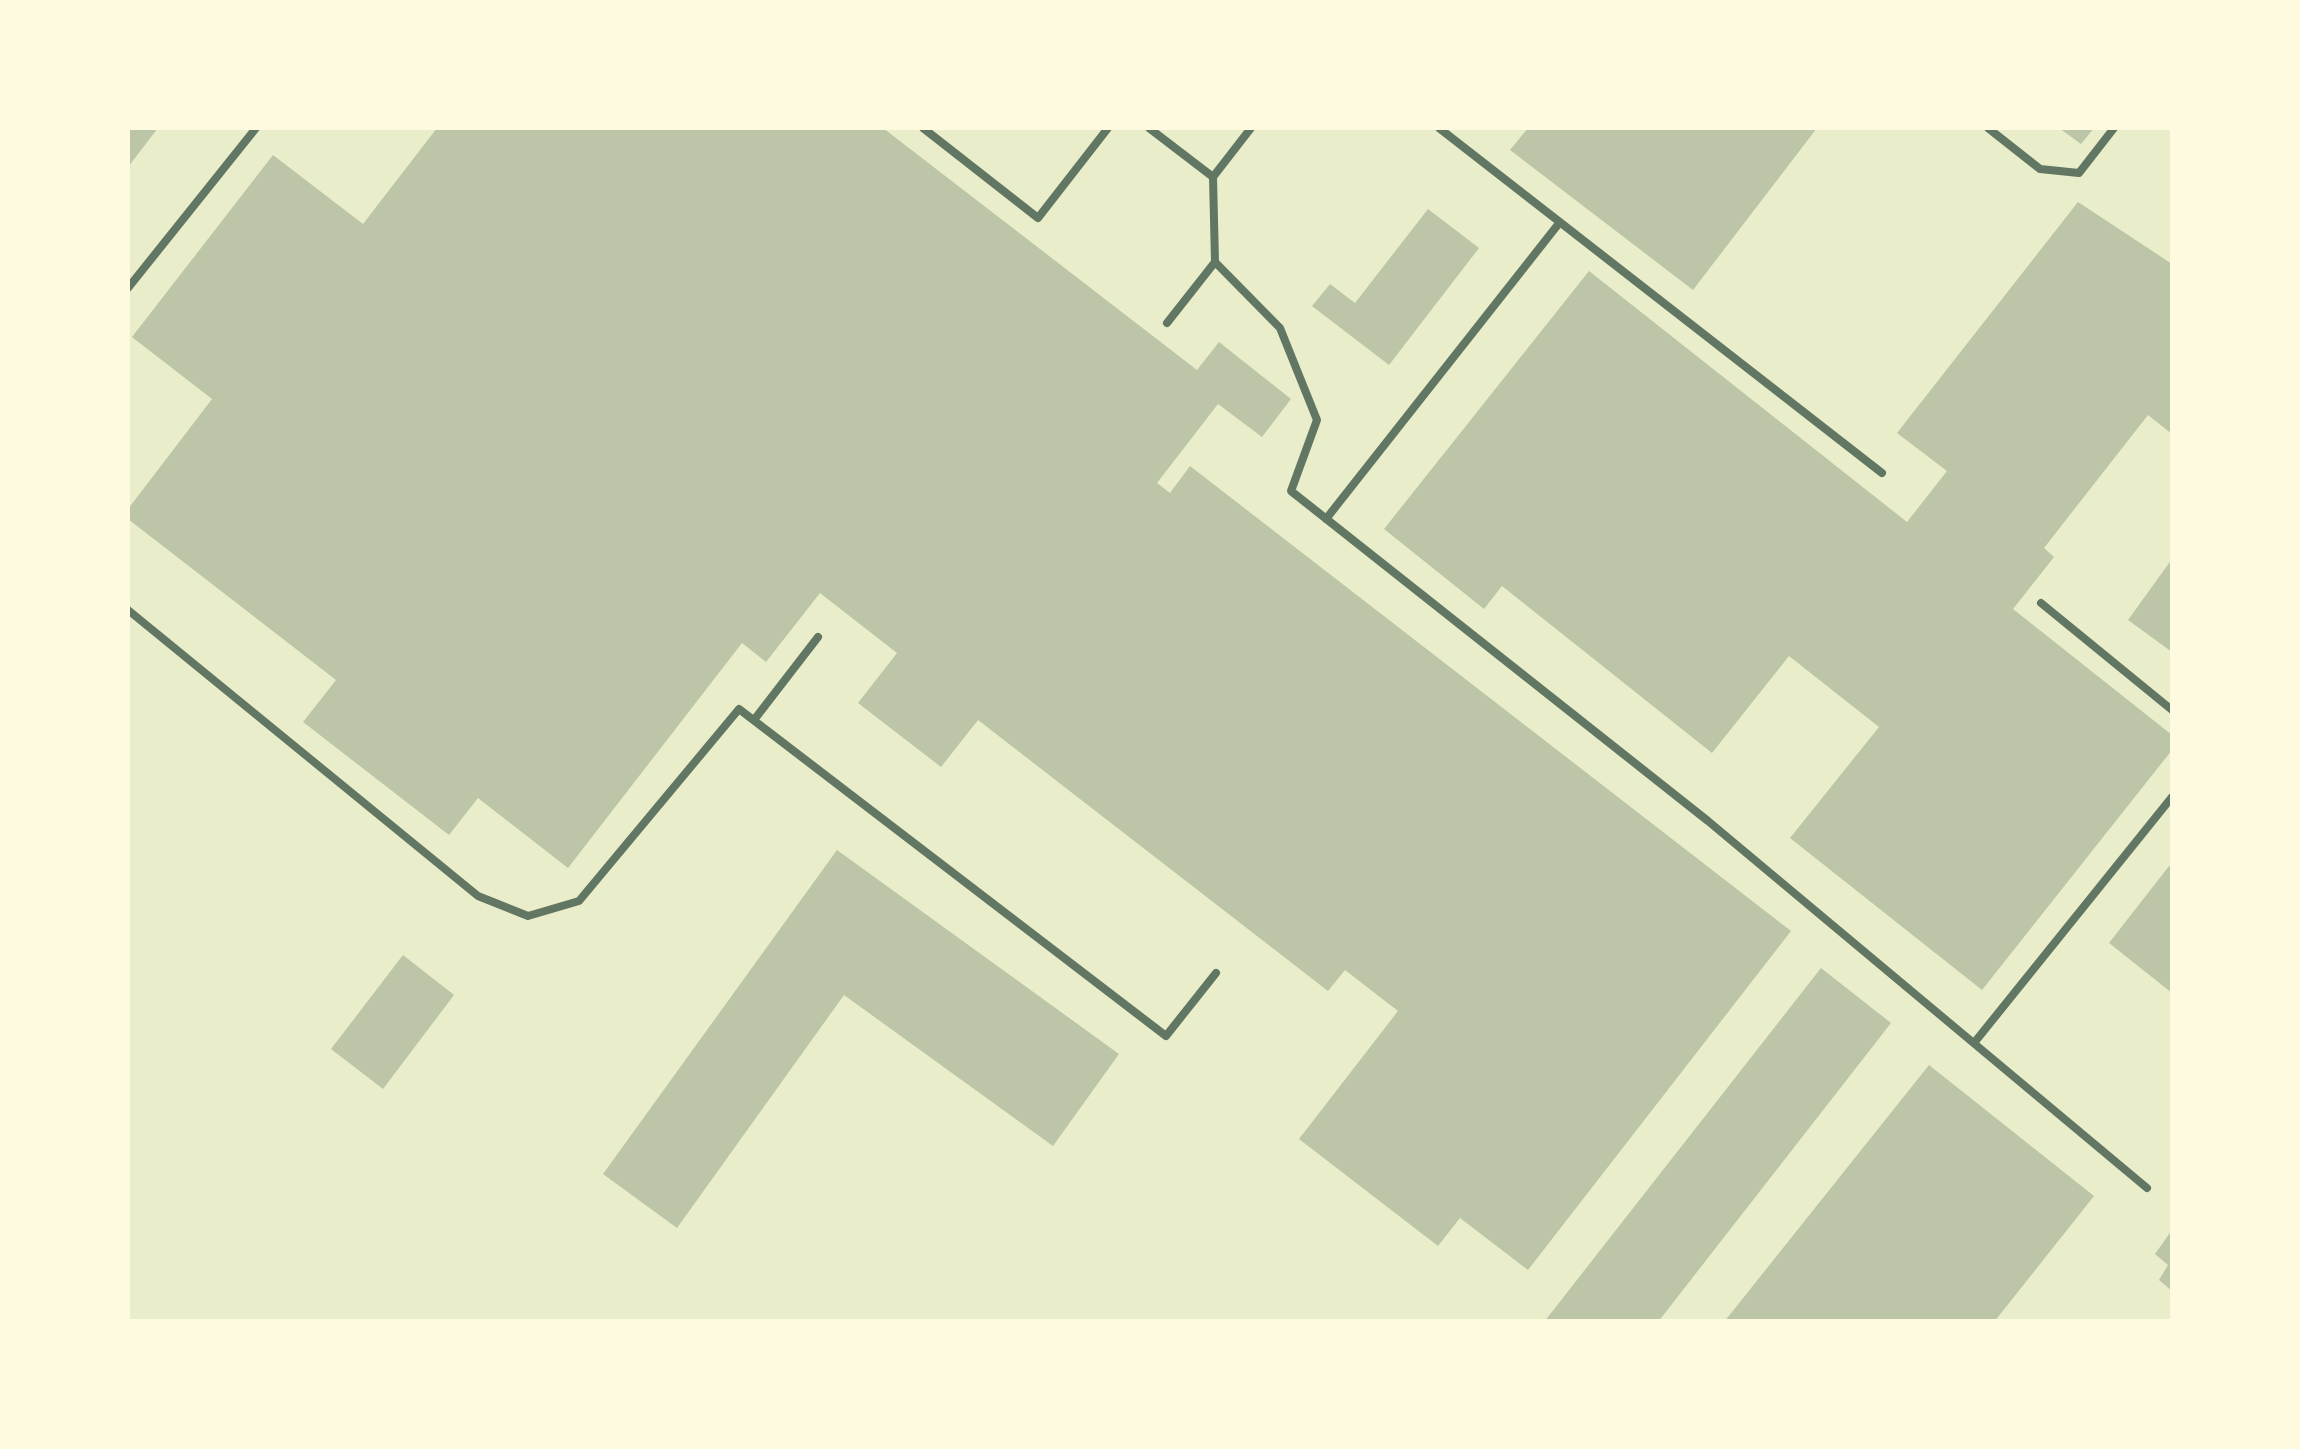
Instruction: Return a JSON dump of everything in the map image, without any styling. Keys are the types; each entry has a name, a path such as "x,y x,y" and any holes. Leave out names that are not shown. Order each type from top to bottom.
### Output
{"lane":[{"path":"128,288 256,128"},
{"path":"923,128 1038,218 1108,128"},
{"path":"1148,128 1213,178"},
{"path":"1167,323 1215,262 1213,178 1251,128"},
{"path":"1439,128 1882,473"},
{"path":"1988,128 2040,169 2078,173 2114,128"},
{"path":"1326,519 1560,222"},
{"path":"1215,262 1280,328 1317,420 1291,491 1708,822 2147,1188"},
{"path":"2041,603 2172,710"},
{"path":"128,610 478,896 528,916 579,901 739,709 1166,1036 1216,973"},
{"path":"754,720 818,637"},
{"path":"1974,1043 2172,797"}],"building":[{"path":"128,128 158,128 128,167"},
{"path":"437,128 883,128 1197,370 1219,342 1291,399 1262,437 1218,404 1157,483 1170,493 1190,466 1791,931 1528,1270 1460,1218 1438,1246 1299,1139 1398,1011 1345,970 1328,991 978,720 941,767 858,703 897,653 820,593 766,662 742,643 568,868 478,798 449,835 303,722 336,680 128,519 128,509 212,399 132,337 273,155 363,224"},
{"path":"1528,128 1817,128 1693,290 1510,150"},
{"path":"2059,128 2094,128 2081,144"},
{"path":"2078,202 2172,264 2172,434 2148,415 2044,548 2054,557 2013,609 2172,735 2172,750 1982,990 1790,838 1879,727 1789,656 1712,753 1502,586 1484,609 1384,529 1589,271 1907,522 1947,471 1897,433"},
{"path":"1428,209 1479,248 1389,365 1312,306 1330,284 1355,303"},
{"path":"2172,559 2172,652 2128,620"},
{"path":"837,850 1119,1054 1053,1146 844,995 677,1228 603,1174"},
{"path":"2169,866 2172,869 2172,993 2109,943"},
{"path":"403,955 454,995 383,1089 331,1049"},
{"path":"1821,968 1891,1023 1658,1322 1544,1322"},
{"path":"1929,1065 2094,1196 1994,1322 1724,1322"},
{"path":"2172,1230 2172,1291 2159,1280 2168,1265 2155,1254"}]}
